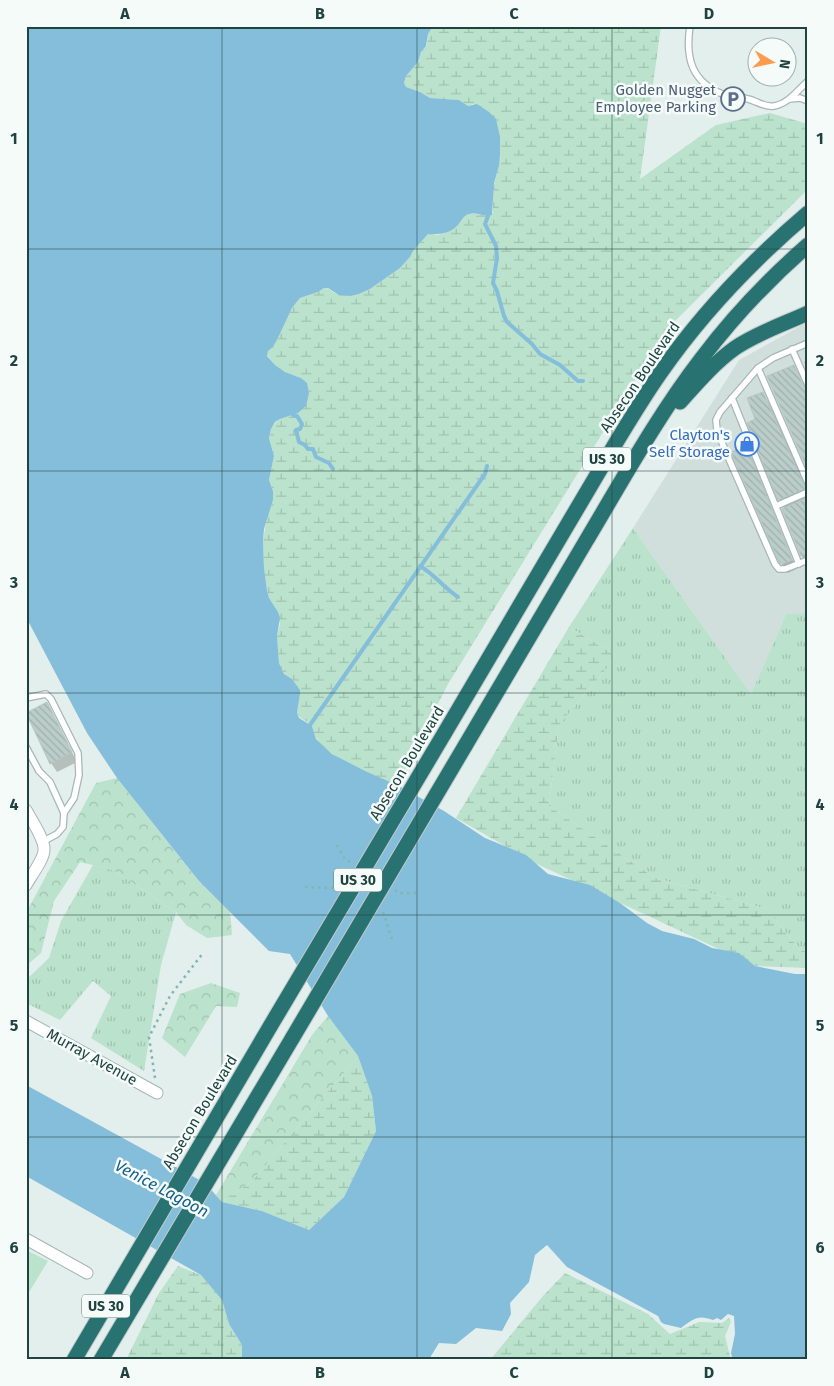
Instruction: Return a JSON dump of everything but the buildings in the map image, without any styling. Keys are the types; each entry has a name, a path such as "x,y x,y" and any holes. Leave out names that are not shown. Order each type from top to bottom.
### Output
{"highway":[{"name":"Absecon Boulevard","path":"74,1360 619,439 661,372 689,334 719,299 752,264 808,213"},
{"name":"US 30","path":"101,1360 674,396 731,323 764,287 808,245"},
{"path":"650,434 724,356 749,340 808,313"}],"street":[{"path":"26,810 44,849 42,858 26,885"},
{"name":"Murray Avenue","path":"26,1021 157,1093"},
{"path":"26,1239 87,1273"}],"lane":[{"path":"690,26 688,48 690,60 696,74 712,88 726,95 747,98 769,107 779,105 788,100 808,81"},
{"path":"788,100 800,98 808,101"},
{"path":"808,343 773,358 758,368 720,412 716,420 717,430 775,564 779,569 786,570 808,560"},
{"path":"792,349 808,385"},
{"path":"758,368 808,483"},
{"path":"732,398 800,564"},
{"path":"776,506 808,492"},
{"path":"26,698 46,694 51,699 78,753 79,775 74,798 64,814 63,827 57,834 42,842"},
{"path":"26,747 39,771 50,782 64,814"}],"path":[{"path":"157,1093 149,1037 170,996 202,953"}],"shaded area":[{"name":"Clayton's Self Storage","path":"808,322 808,613 786,614 751,694 633,528 739,360"}],"green space":[{"path":"433,26 661,26 640,179 716,125 770,113 808,124 808,189 666,330 448,684 397,785 354,766 332,754 324,747 316,737 311,725 297,713 300,694 292,679 284,674 279,663 277,636 280,624 278,612 269,598 264,569 263,541 267,517 273,500 273,491 269,480 274,456 269,438 275,423 280,419 298,413 309,393 306,383 301,378 285,372 275,365 267,355 277,340 292,308 300,298 324,288 335,293 351,296 359,294 370,289 400,268 428,234 438,235 456,227 466,214 489,216 493,213 493,188 499,166 500,137 473,104 468,106 459,100 430,98 406,87 404,83 406,76 418,62 421,52 427,45 428,34"},
{"path":"633,528 751,694 786,614 808,613 808,952 800,950 767,909 655,878 549,806 559,725 617,656 569,627"},
{"path":"569,627 617,656 559,725 549,806 655,878 767,909 800,950 808,952 808,968 755,966 535,863 456,818"},
{"path":"117,778 199,881 230,911 232,935 207,938 186,925 176,912 113,870 80,862 54,901 41,953 26,966 26,913 96,783"},
{"path":"93,865 113,870 176,912 161,965 144,1071 91,1038 111,996 93,981 60,1020 26,1003 26,980 49,958 61,921"},
{"path":"211,983 240,993 237,1007 216,1006 185,1057 162,1038 180,994"},
{"path":"328,1016 358,1056 252,1181 222,1202 216,1195 312,1035"},
{"path":"358,1056 372,1096 376,1131 344,1197 309,1230 262,1211 222,1202 252,1181"},
{"path":"26,1250 48,1261 26,1297"},
{"path":"178,1266 201,1275 222,1300 229,1324 242,1345 242,1360 126,1360 159,1293"},
{"path":"565,1273 648,1314 670,1334 699,1322 722,1323 729,1318 731,1322 725,1336 731,1360 490,1360 543,1296"}],"water":[{"name":"Venice Lagoon","path":"26,26 433,26 428,34 426,46 421,52 418,62 406,76 404,83 406,87 430,98 459,100 468,106 477,104 496,119 500,137 500,154 494,183 492,215 469,214 448,232 428,234 400,268 370,289 359,294 351,296 339,295 328,288 324,288 300,298 292,308 273,347 268,351 267,356 275,365 307,383 309,393 306,406 298,413 275,422 269,438 274,456 269,480 273,491 273,500 264,529 264,568 269,598 280,618 277,636 279,663 284,674 292,679 300,690 297,713 299,718 312,726 316,739 332,754 397,785 444,811 485,838 526,855 548,874 590,885 662,931 694,939 712,948 739,953 755,966 795,974 808,974 808,1360 737,1360 732,1357 731,1353 735,1334 734,1316 728,1314 721,1320 703,1317 692,1320 681,1328 664,1324 658,1316 567,1267 547,1245 535,1255 529,1282 510,1303 511,1314 502,1331 476,1328 456,1344 439,1343 430,1360 242,1360 242,1345 229,1324 222,1300 201,1275 26,1176 26,1085 205,1183 222,1202 262,1211 309,1230 344,1197 376,1131 372,1096 358,1056 328,1016 290,954 269,951 199,881 117,778 87,733 26,617"}],"waterway":[{"path":"488,216 485,224 496,246 497,258 493,283 507,322 532,344 540,354 560,365 578,381 583,381"},
{"path":"293,415 297,416 302,424 300,429 296,430 299,442 308,449 313,449 316,457 329,463 333,469"},
{"path":"310,725 485,474 487,466"},
{"path":"420,566 458,597"}],"place":[{"name":"Golden Nugget Employee Parking","path":"733,99"},
{"name":"Clayton's Self Storage","path":"747,444"}]}
